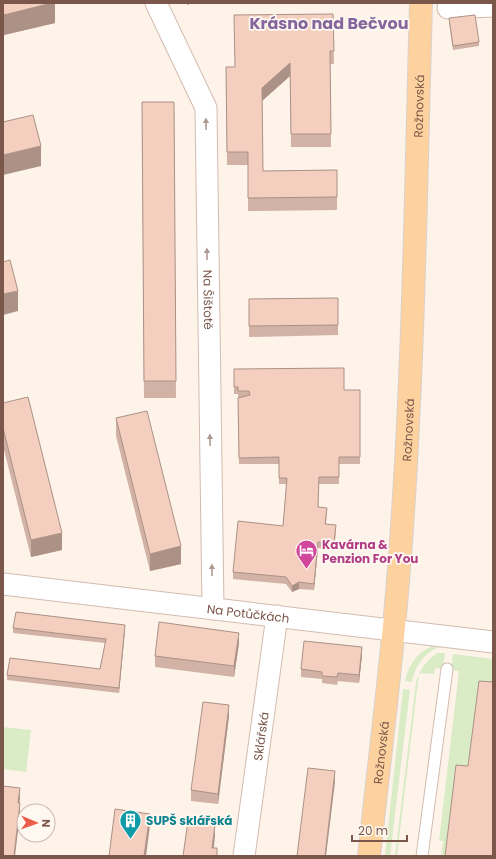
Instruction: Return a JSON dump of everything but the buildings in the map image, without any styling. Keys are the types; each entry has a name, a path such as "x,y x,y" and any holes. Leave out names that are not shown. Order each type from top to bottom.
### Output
{"main road":[{"name":"Rožnovská","path":"369,856 394,630 402,528 410,384 421,3"}],"street":[{"name":"Na Šištotě","path":"156,3 206,108 208,358 213,609"},
{"path":"448,8 493,6"},
{"name":"Na Potůčkách","path":"3,584 493,642"},
{"name":"Sklářská","path":"244,856 277,616"}],"lane":[{"path":"422,856 447,670"}],"green space":[{"path":"437,644 493,649 493,653 458,647 439,647 428,653 419,663 412,682 405,681 409,668 416,658 425,650"},
{"path":"437,653 445,653 443,669 435,668 434,674 419,673 433,656"},
{"path":"453,654 493,659 493,688 472,756 446,856 441,856 443,841 439,841 459,671 451,670"},
{"path":"419,675 397,856 395,856 416,682"},
{"path":"403,689 410,690 390,856 385,856"},
{"path":"3,727 31,730 26,772 3,769"}],"place":[{"name":"Kavárna & Penzion For You","path":"306,570"},
{"name":"SUPŠ sklářská","path":"130,840"}],"district":[{"name":"Krásno nad Bečvou","path":"329,23"}]}
